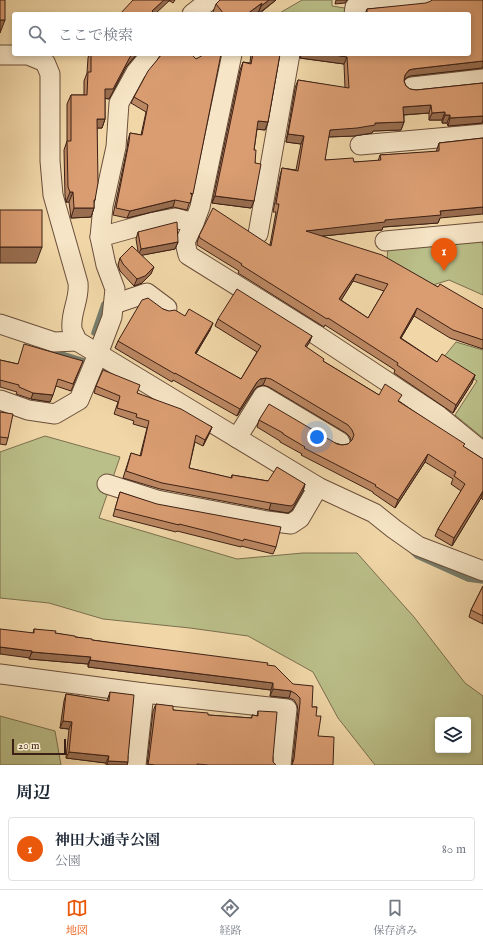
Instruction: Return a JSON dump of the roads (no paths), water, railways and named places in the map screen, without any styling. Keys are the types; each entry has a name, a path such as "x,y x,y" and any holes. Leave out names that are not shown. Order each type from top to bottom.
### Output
{"street":[{"path":"195,12 210,0"},
{"path":"354,12 355,7 422,0"},
{"path":"0,55 12,55"},
{"path":"30,56 45,62 50,74 50,161 53,195 78,283 79,289 72,319 72,330 78,341 318,487 374,513 418,546 483,571"},
{"path":"0,400 28,410 56,414 79,400 112,317 114,304 115,289 106,265 100,237 103,206 116,147 119,103 136,72 149,56"},
{"path":"232,56 200,207 185,242 188,254 315,334 439,416 483,452"},
{"path":"258,234 290,56"},
{"path":"412,87 483,79"},
{"path":"360,145 483,134"},
{"path":"100,237 154,222 175,218 194,224"},
{"path":"385,241 483,232"},
{"path":"114,304 147,292 167,308"},
{"path":"0,324 54,342 78,341"},
{"path":"237,438 263,396 340,442"},
{"path":"106,484 157,500 267,521 291,524 300,518 318,487"},
{"path":"0,674 144,693 287,709 281,765"},
{"path":"136,765 144,693"}],"waterway":[{"path":"94,333 104,304"},
{"path":"48,350 84,361"},
{"path":"100,367 117,377"},
{"path":"412,551 417,556 468,579 483,581"}],"place":[{"name":"神田大通寺公園","path":"444,271"}]}
